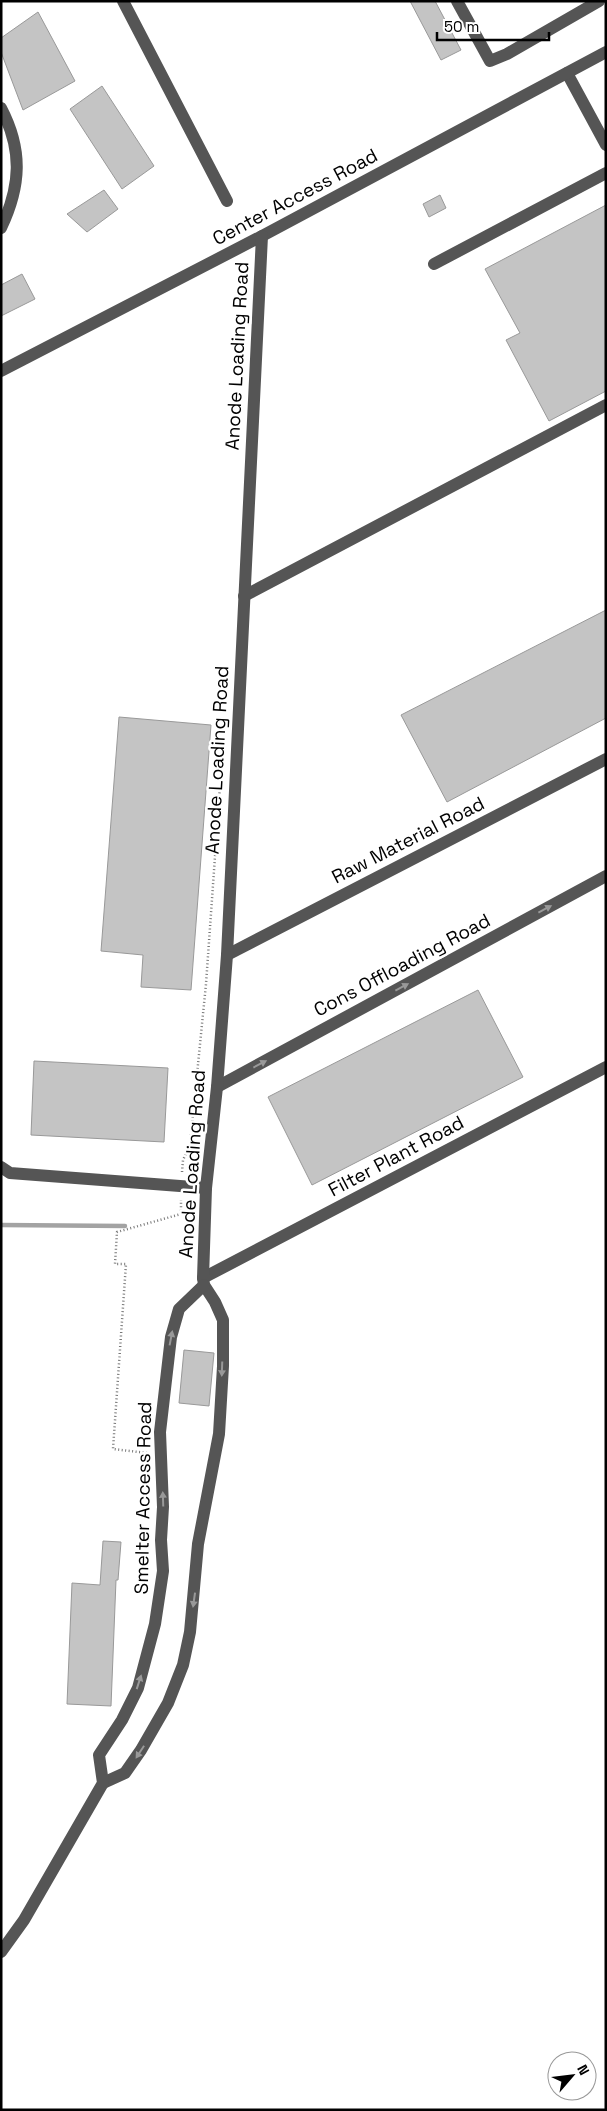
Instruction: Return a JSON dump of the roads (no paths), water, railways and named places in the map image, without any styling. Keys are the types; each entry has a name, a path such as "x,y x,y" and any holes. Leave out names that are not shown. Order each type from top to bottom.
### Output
{"lane":[{"path":"123,1 227,201"},
{"path":"457,1 488,60 491,61 599,1"},
{"name":"Center Access Road","path":"1,371 262,236 606,52"},
{"path":"567,72 606,146"},
{"path":"1,108 18,154 17,180 12,205 1,228"},
{"path":"434,264 606,173"},
{"name":"Anode Loading Road","path":"203,1282 206,1188 217,1087 227,955 262,236"},
{"path":"244,596 606,405"},
{"name":"Raw Material Road","path":"227,955 606,759"},
{"name":"Cons Offloading Road","path":"217,1087 606,876"},
{"name":"Filter Plant Road","path":"203,1282 606,1067"},
{"path":"1,1168 10,1173 206,1188"},
{"path":"1,1952 24,1920 103,1783 125,1772 142,1750 168,1703 183,1665 190,1632 198,1544 219,1434 222,1392 223,1320 203,1282"},
{"name":"Smelter Access Road","path":"103,1783 99,1755 122,1720 138,1688 155,1624 163,1571 160,1432 171,1337 179,1308 203,1282"}],"waterway":[{"path":"1,1225 125,1226"}]}
